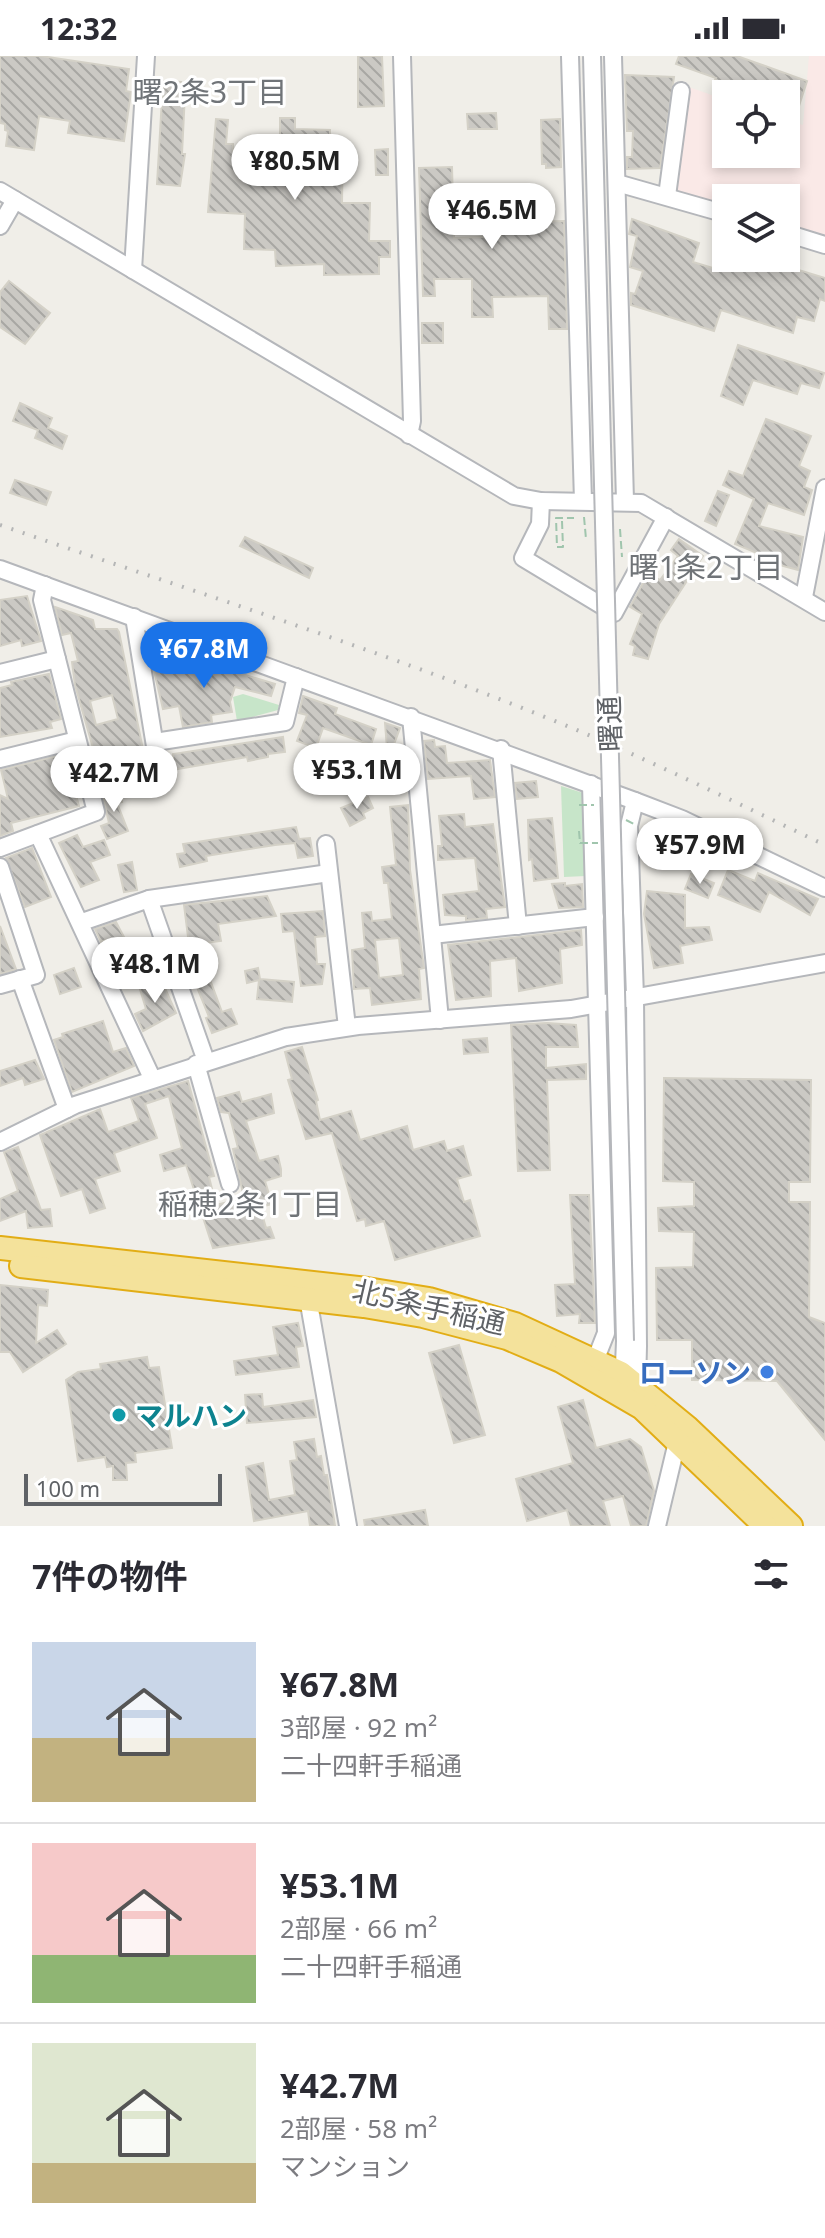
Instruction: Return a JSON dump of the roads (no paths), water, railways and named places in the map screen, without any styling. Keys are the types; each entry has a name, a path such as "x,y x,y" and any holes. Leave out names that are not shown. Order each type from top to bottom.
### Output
{"highway":[{"name":"北5条手稲通","path":"0,1248 303,1281 429,1299 515,1324 592,1367 687,1427 791,1526"},
{"name":"北5条手稲通","path":"0,1264 308,1298 423,1316 507,1338 592,1367"},
{"name":"北5条手稲通","path":"624,1387 765,1526"}],"street":[{"path":"133,270 146,56"},
{"path":"402,56 412,421 409,435"},
{"path":"570,56 583,501"},
{"name":"曙通","path":"592,56 624,1387"},
{"path":"613,56 625,501"},
{"path":"667,196 681,91"},
{"path":"617,183 712,210"},
{"path":"0,191 514,496 541,501 641,503 825,612"},
{"path":"0,226 15,200"},
{"path":"800,237 825,245"},
{"path":"804,597 825,488"},
{"path":"541,501 540,524 523,558 614,613 666,517"},
{"path":"0,569 501,749 682,819 825,888"},
{"path":"0,848 96,812 42,600 45,585"},
{"path":"134,617 160,777"},
{"path":"0,673 57,659"},
{"path":"155,742 285,722 296,677"},
{"path":"411,717 440,1020"},
{"path":"0,759 77,740"},
{"path":"501,749 518,926"},
{"path":"591,784 606,1333 592,1367"},
{"path":"624,1387 635,997 629,826 635,801"},
{"path":"38,834 82,922 152,1078"},
{"path":"326,844 347,1027"},
{"path":"0,867 36,975 0,985"},
{"path":"82,922 149,899 329,873"},
{"path":"149,899 201,1062 230,1184"},
{"path":"432,935 595,917"},
{"path":"0,1142 67,1109 152,1078 286,1037 347,1027 597,1003 825,963"},
{"path":"20,979 67,1109"},
{"path":"308,1298 348,1526"},
{"path":"657,1526 677,1442"}],"railway":[{"path":"0,525 359,647 502,700 636,756 825,845"}],"place":[{"name":"ローソン","path":"767,1372"},
{"name":"マルハン","path":"119,1415"}],"district":[{"name":"曙2条3丁目","path":"210,91"},
{"name":"曙1条2丁目","path":"706,566"},
{"name":"稲穂2条1丁目","path":"250,1203"}]}
